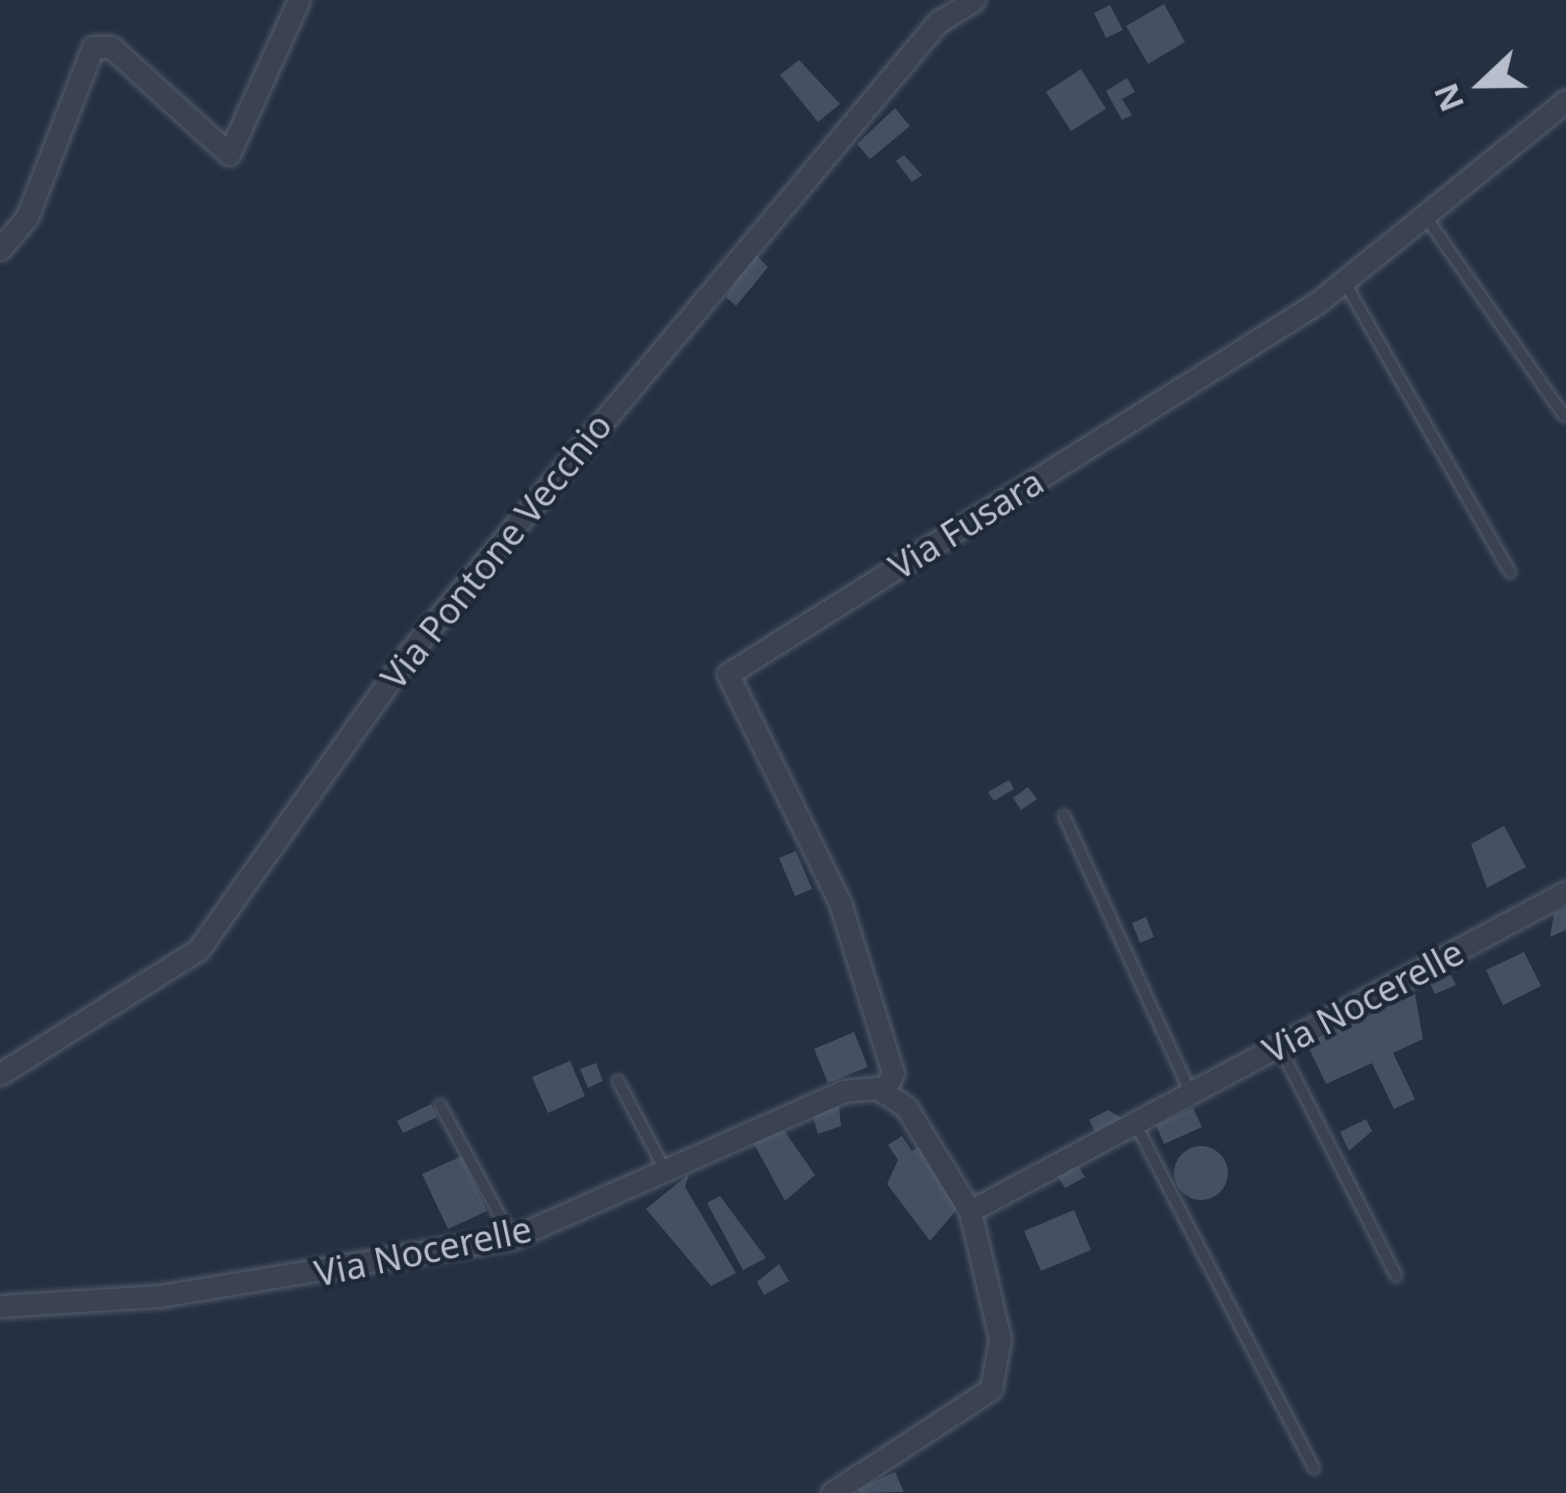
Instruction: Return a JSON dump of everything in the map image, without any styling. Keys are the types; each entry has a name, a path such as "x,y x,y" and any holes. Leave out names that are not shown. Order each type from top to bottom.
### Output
{"street":[{"path":"0,249 27,218 93,47 111,47 229,154 299,0"},
{"name":"Via Pontone Vecchio","path":"0,1074 198,950 408,654 938,22 974,0"},
{"name":"Via Fusara","path":"883,1091 893,1073 840,903 728,674 1344,282 1428,220 1566,101"},
{"name":"Via Nocerelle","path":"970,1211 1566,892"},
{"name":"Via Nocerelle","path":"0,1306 160,1296 512,1238 843,1091 883,1091"},
{"path":"832,1493 991,1389 1000,1339 970,1211 906,1107 883,1091"}],"lane":[{"path":"1428,220 1564,416"},
{"path":"1344,282 1510,572"},
{"path":"1064,816 1191,1093"},
{"path":"1279,1046 1396,1276"},
{"path":"618,1081 666,1173"},
{"path":"440,1105 512,1238"},
{"path":"1135,1123 1314,1468"}],"building":[{"path":"1164,4 1185,42 1148,64 1126,26"},
{"path":"1110,5 1123,30 1106,38 1094,13"},
{"path":"799,60 840,104 818,122 780,75"},
{"path":"1081,69 1106,109 1071,131 1046,92"},
{"path":"1127,78 1135,92 1122,99 1132,115 1122,120 1106,91"},
{"path":"895,108 910,126 870,159 857,144"},
{"path":"904,155 922,175 912,182 896,161"},
{"path":"754,253 768,267 736,306 726,297"},
{"path":"1009,780 1014,789 994,801 988,792"},
{"path":"1028,787 1037,799 1021,810 1013,798"},
{"path":"1504,826 1526,867 1487,888 1471,844"},
{"path":"796,851 812,889 795,896 779,858"},
{"path":"1566,908 1566,930 1550,937 1554,913"},
{"path":"1146,917 1154,937 1140,943 1132,923"},
{"path":"1524,952 1541,986 1503,1005 1486,970"},
{"path":"1449,971 1456,985 1435,994 1429,981"},
{"path":"1415,994 1423,1039 1393,1053 1415,1099 1394,1109 1372,1063 1326,1084 1307,1044"},
{"path":"854,1032 868,1067 828,1083 814,1049"},
{"path":"570,1061 585,1096 548,1113 532,1077"},
{"path":"596,1063 603,1081 588,1088 580,1069"},
{"path":"431,1104 437,1117 403,1133 397,1121"},
{"path":"839,1106 841,1126 818,1134 812,1115"},
{"path":"1193,1108 1202,1127 1164,1144 1156,1125"},
{"path":"1108,1110 1122,1118 1095,1132 1089,1120"},
{"path":"1366,1119 1372,1131 1349,1151 1340,1132"},
{"path":"781,1126 815,1175 785,1201 753,1142"},
{"path":"902,1136 912,1151 926,1142 959,1207 930,1241 887,1184 898,1160 888,1145"},
{"path":"1201,1146 1220,1154 1228,1173 1220,1192 1201,1200 1182,1192 1174,1173 1182,1154"},
{"path":"462,1156 487,1211 448,1229 422,1174"},
{"path":"1077,1164 1085,1177 1065,1188 1057,1175"},
{"path":"689,1174 685,1187 736,1273 711,1286 646,1209"},
{"path":"720,1196 766,1258 743,1270 707,1203"},
{"path":"1074,1210 1091,1250 1041,1271 1024,1231"},
{"path":"779,1264 789,1281 764,1295 757,1282"},
{"path":"895,1472 904,1492 860,1493 858,1489"}]}
